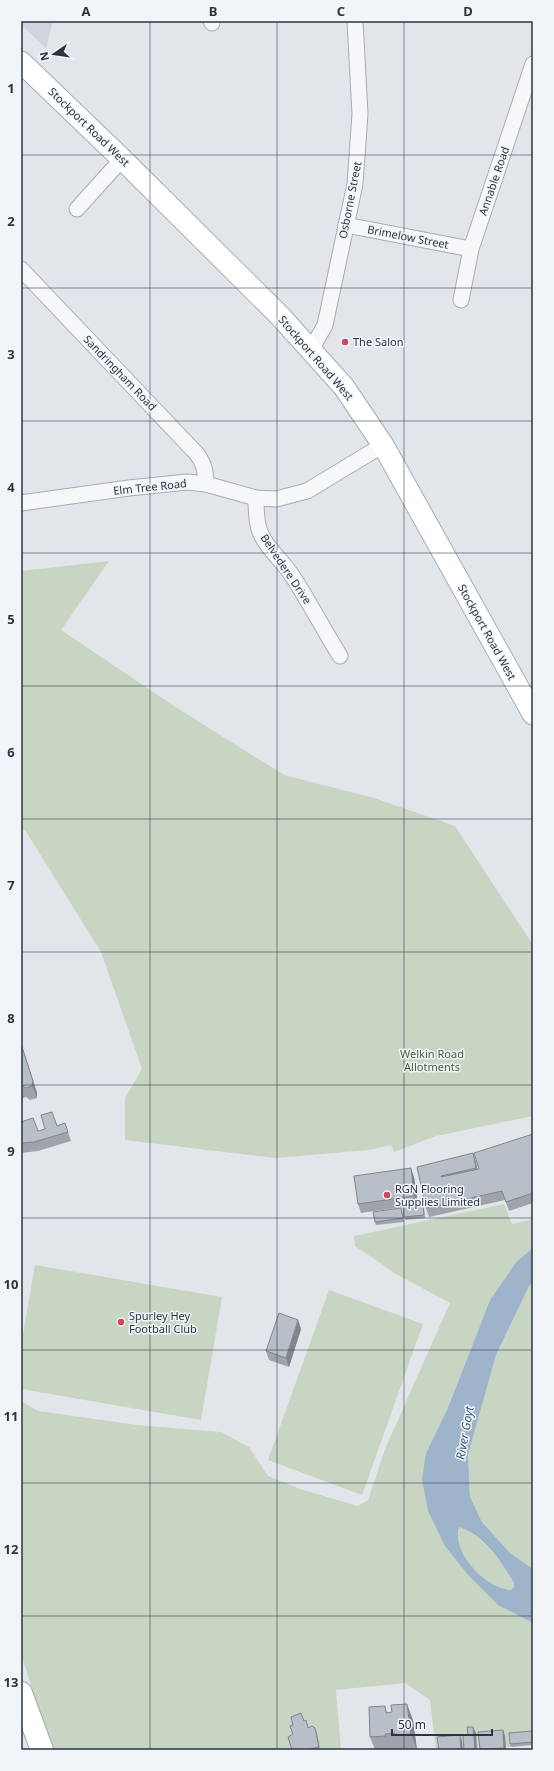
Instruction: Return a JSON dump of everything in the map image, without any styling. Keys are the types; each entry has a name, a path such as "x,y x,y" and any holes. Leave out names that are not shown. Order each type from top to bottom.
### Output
{"main road":[{"name":"Stockport Road West","path":"21,62 122,159 280,316 344,386 383,445 533,714"},
{"path":"21,1693 42,1750"}],"street":[{"name":"Osborne Street","path":"311,350 325,325 355,184 359,145 360,114 355,21"},
{"name":"Annable Road","path":"461,300 471,249 533,64"},
{"path":"77,209 122,159"},
{"name":"Brimelow Street","path":"346,225 471,249"},
{"name":"Sandringham Road","path":"21,269 196,453 203,464 206,475 206,484"},
{"name":"Elm Tree Road","path":"21,503 170,483 206,484 256,498 276,499 307,491 383,445"},
{"name":"Belvedere Drive","path":"256,498 256,515 259,530 286,566 340,656"}],"shaded area":[{"path":"21,21 53,21 46,48 21,25"}],"green space":[{"name":"Welkin Road Allotments","path":"109,561 61,630 174,706 284,775 374,798 455,826 533,945 533,1116 436,1136 394,1152 391,1145 369,1150 275,1158 125,1140 125,1098 142,1069 101,952 25,830 21,832 21,571"},
{"path":"504,1204 512,1224 533,1219 533,1248 517,1261 490,1300 447,1410 426,1453 428,1511 446,1546 468,1575 498,1605 533,1623 533,1733 510,1734 511,1747 506,1747 505,1736 482,1750 463,1750 462,1741 440,1750 436,1750 430,1700 405,1683 336,1690 341,1750 320,1750 317,1734 306,1727 304,1719 295,1740 290,1743 292,1750 52,1750 21,1654 21,1401 38,1411 137,1425 221,1432 249,1447 268,1476 300,1489 358,1506 368,1500 385,1449 450,1303 396,1274 355,1246 354,1236"},
{"name":"Spurley Hey Football Club","path":"35,1265 222,1297 201,1420 21,1389 21,1346"},
{"path":"533,1282 533,1569 510,1553 482,1522 470,1497 468,1455 496,1355 529,1286"},
{"path":"329,1290 423,1324 362,1495 268,1460"},
{"path":"459,1526 477,1537 491,1550 514,1583 514,1587 511,1590 501,1588 491,1583 481,1576 465,1558 460,1547 458,1536"}],"water":[{"name":"River Goyt","path":"533,1248 533,1282 529,1286 496,1355 468,1455 470,1497 482,1522 510,1553 533,1569 533,1623 498,1605 468,1575 445,1546 428,1511 422,1479 426,1453 447,1410 490,1300 517,1261","holes":["459,1527 477,1536 504,1566 514,1583 514,1587 511,1590 502,1588 492,1583 473,1568 460,1548 458,1537"]}],"building":[{"path":"21,1044 33,1081 32,1086 26,1088 21,1085"},
{"path":"52,1112 57,1126 65,1123 68,1132 34,1142 21,1143 21,1122 33,1118 38,1131 45,1129 41,1115"},
{"path":"533,1134 533,1193 506,1202 502,1191 426,1208 417,1167 473,1153 476,1168 441,1177 479,1169 474,1153"},
{"name":"RGN Flooring Supplies Limited","path":"411,1168 414,1196 358,1204 354,1176"},
{"path":"423,1204 424,1215 404,1217 403,1207"},
{"path":"401,1208 403,1218 375,1222 373,1212"},
{"path":"279,1313 298,1320 286,1358 266,1351"},
{"path":"407,1704 411,1734 395,1735 395,1733 385,1734 386,1736 370,1737 369,1707 385,1706 386,1713 392,1712 391,1705"},
{"path":"301,1713 304,1721 306,1720 308,1728 312,1726 315,1728 319,1747 306,1750 292,1750 288,1737 293,1734 290,1726 293,1725 291,1717"},
{"path":"467,1727 473,1727 475,1750 464,1750 463,1735 468,1735"},
{"path":"503,1730 504,1748 480,1749 478,1732"},
{"path":"532,1731 533,1742 510,1744 509,1733"},
{"path":"460,1735 461,1750 439,1750 437,1737"}],"place":[{"name":"The Salon","path":"345,342"},
{"name":"RGN Flooring Supplies Limited","path":"387,1195"},
{"name":"Spurley Hey Football Club","path":"121,1322"}]}
